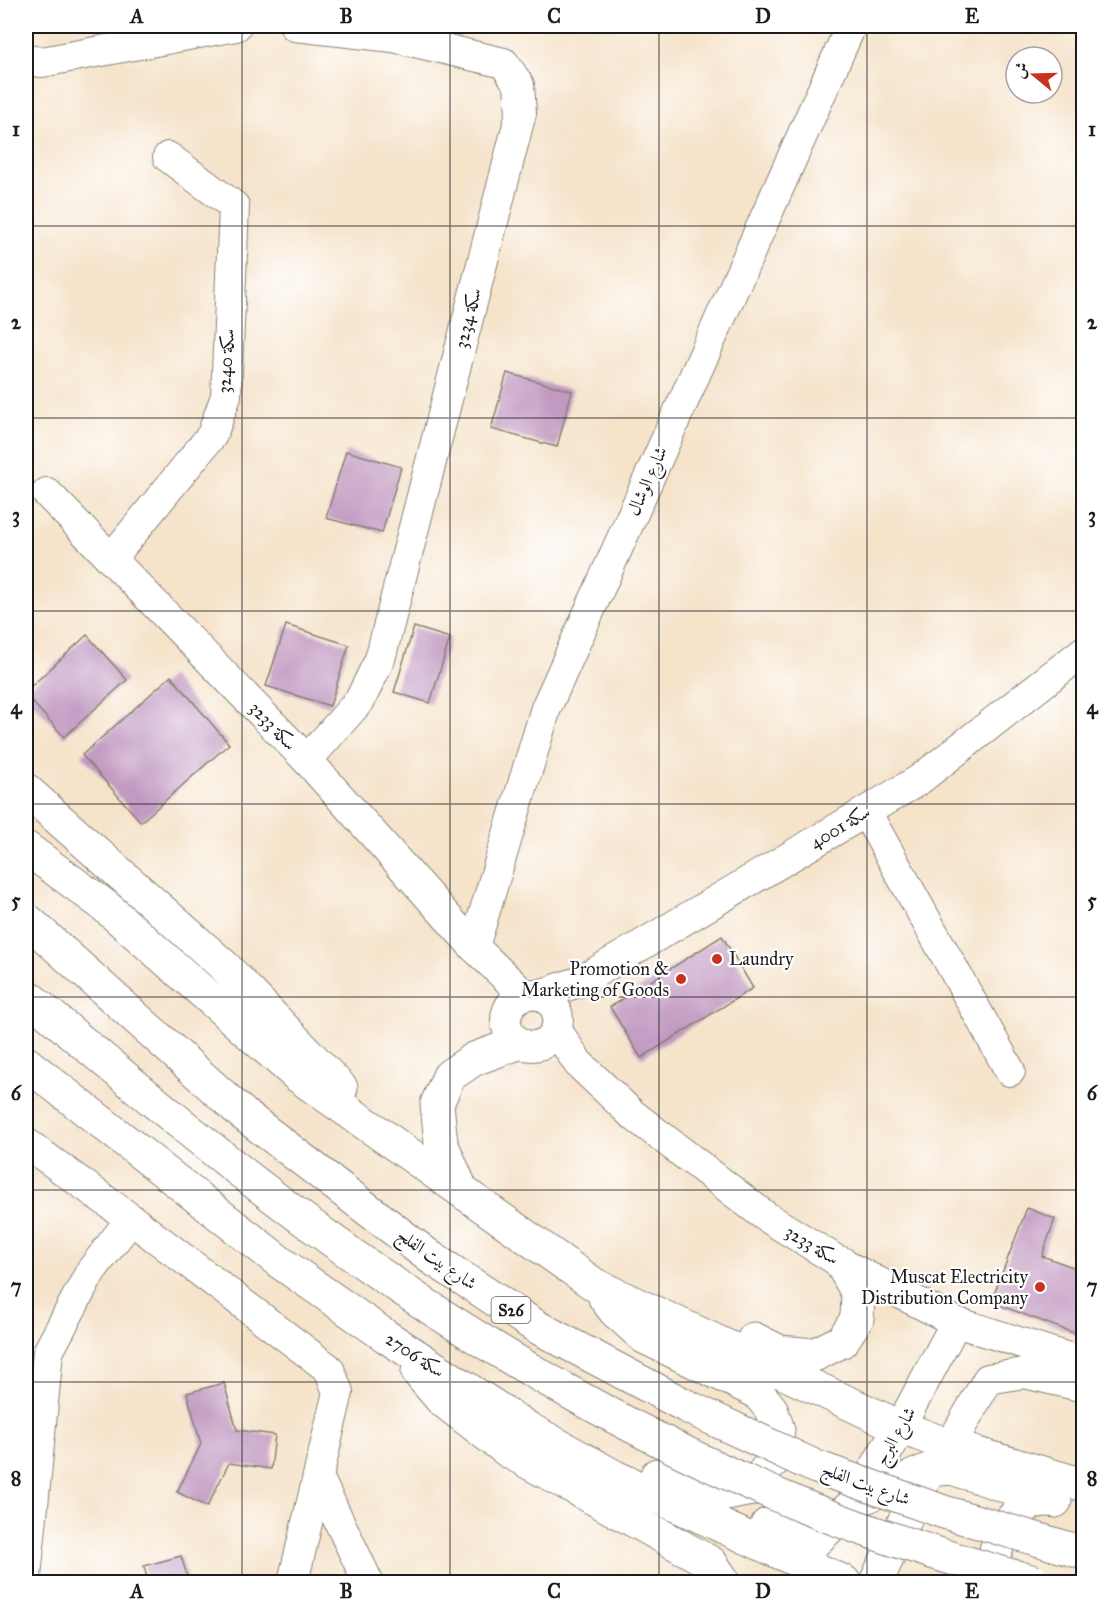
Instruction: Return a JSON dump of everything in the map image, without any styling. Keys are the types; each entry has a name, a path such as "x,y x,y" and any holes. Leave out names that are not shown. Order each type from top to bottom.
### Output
{"main road":[{"path":"26,790 224,966 398,1148"},
{"path":"26,848 105,906 298,1076 398,1148 607,1291 900,1427 950,1446 1083,1485"},
{"name":"شارع بيت الفلج","path":"26,919 243,1114 430,1257 537,1327 686,1406 816,1467 944,1512 1083,1553"},
{"name":"S26","path":"26,995 222,1156 312,1226 519,1364 672,1448 800,1504 933,1554 1034,1582"},
{"path":"461,1190 441,1143 437,1104 449,1076 534,1018"},
{"name":"سكة 2706","path":"34,1072 281,1263 387,1337 530,1429 615,1477 828,1579"},
{"path":"607,1291 674,1300 780,1352 814,1354 842,1341 857,1319 858,1293 841,1263"},
{"path":"607,1291 615,1311 644,1337 757,1392 771,1409 778,1430 773,1461 751,1489 726,1494 686,1489"},
{"path":"387,1337 442,1400 508,1451 711,1563 724,1582"},
{"name":"شارع البرج","path":"828,1579 858,1500 900,1427"},
{"path":"530,1429 590,1441 686,1489 800,1540 815,1541 858,1500 928,1470 952,1468 1044,1498 1083,1508"},
{"path":"876,1582 928,1470 950,1446"},
{"path":"993,1582 996,1551 1006,1525 1017,1512 1044,1498"}],"street":[{"path":"26,60 42,62 236,26"},
{"name":"سكة 3234","path":"295,26 395,31 504,63 519,85 521,113 380,659 360,700 306,760"},
{"name":"شارع الوشال","path":"483,957 546,708 851,26"},
{"name":"سكة 3240","path":"111,559 212,435 226,396 234,206 168,157"},
{"name":"سكة 3233","path":"47,493 306,760 483,957 534,1018 632,1114 765,1216 841,1263 956,1322 1083,1363"},
{"name":"سكة 4001","path":"534,1018 581,981 919,780 1083,651"},
{"path":"866,812 1010,1071"},
{"path":"26,1143 131,1219 329,1369 338,1392 293,1582"},
{"path":"26,1577 37,1348 131,1219"},
{"name":"شارع البرج","path":"900,1427 956,1322"},
{"path":"950,1446 988,1379 1024,1373 1083,1387"},
{"path":"318,1477 368,1582"}],"building":[{"path":"507,373 572,391 557,447 491,429"},
{"path":"346,451 401,467 382,533 326,518"},
{"path":"286,625 349,645 330,706 266,686"},
{"path":"414,627 450,638 430,703 394,692"},
{"path":"87,635 127,680 64,737 26,695 26,691"},
{"path":"171,676 229,744 141,822 82,755"},
{"path":"722,936 753,988 641,1058 610,1007"},
{"name":"Muscat Electricity Distribution Company","path":"1027,1208 1055,1219 1042,1256 1084,1271 1084,1337 991,1302"},
{"path":"224,1383 237,1430 275,1435 271,1469 229,1463 207,1507 177,1492 201,1444 187,1393"},
{"path":"181,1556 189,1582 148,1582 144,1566"}],"place":[{"name":"Laundry","path":"717,959"},
{"name":"Promotion & Marketing of Goods","path":"681,979"},
{"name":"Muscat Electricity Distribution Company","path":"1040,1287"}]}
